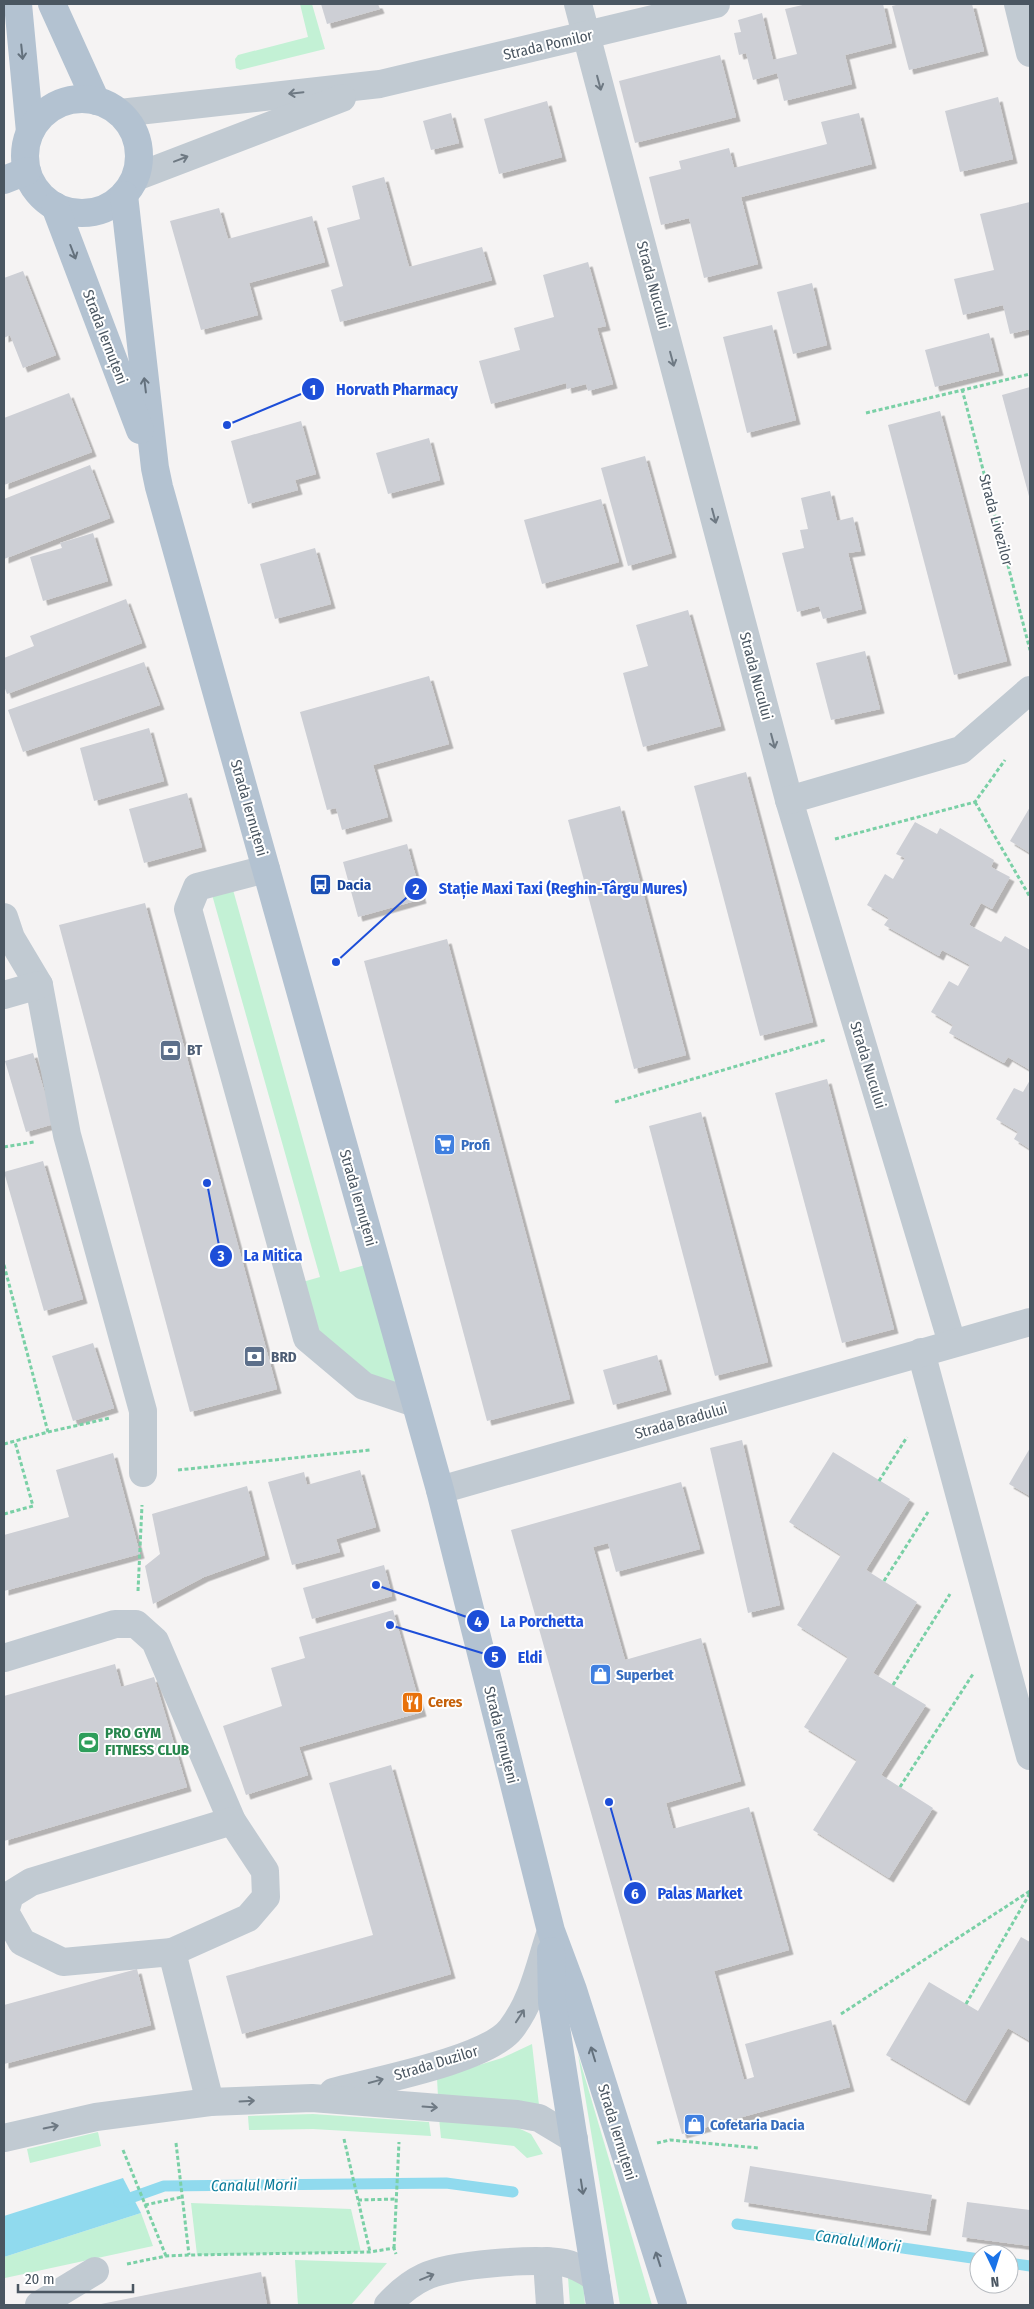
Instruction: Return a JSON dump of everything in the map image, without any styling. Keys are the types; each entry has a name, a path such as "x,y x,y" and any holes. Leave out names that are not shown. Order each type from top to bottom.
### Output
{"main road":[{"path":"18,4 30,132 26,151 16,175 33,184 43,197 56,206 73,212 92,212 109,206 130,186 139,160 138,142 131,126 120,113 96,100 76,99 58,104 42,116 30,132"},
{"path":"52,4 96,100"},
{"name":"Strada Iernuțeni","path":"130,186 155,468"},
{"name":"Strada Iernuțeni","path":"56,206 155,468 440,1490 551,1932 573,1990 672,2305"},
{"name":"Strada Iernuțeni","path":"551,1932 552,2002 600,2305"}],"street":[{"name":"Strada Nucului","path":"578,4 788,800 952,1343"},
{"name":"Strada Pomilor","path":"120,113 380,84 716,4"},
{"path":"1018,4 1030,53"},
{"name":"Strada Pomilor","path":"130,186 380,84"},
{"path":"788,800 961,750 1030,690"},
{"path":"266,869 197,887 188,909 304,1329 307,1338 364,1386 415,1403"},
{"path":"4,917 11,938 39,985 67,1136 143,1411 143,1473"},
{"path":"4,995 39,985"},
{"name":"Strada Bradului","path":"440,1490 1030,1322"},
{"path":"921,1352 1030,1756"},
{"path":"4,1658 115,1624 136,1624 155,1640 232,1822 265,1870 266,1898 248,1918 172,1952 63,1962 22,1942 5,1912 10,1895 32,1882 232,1822"},
{"name":"Strada Duzilor","path":"312,2098 464,2057 490,2046 510,2030 527,2004 551,1932"},
{"path":"172,1952 210,2102"},
{"name":"Strada Duzilor","path":"4,2138 96,2118 210,2102 312,2098 517,2114 539,2118 574,2139"},
{"path":"546,2261 550,2305"},
{"path":"396,2297 426,2276 452,2269 546,2261 567,2263 596,2278"},
{"path":"39,2305 95,2271"}],"path":[{"path":"866,414 962,389 1030,374"},
{"name":"Strada Livezilor","path":"962,389 1030,650"},
{"path":"834,839 975,802 1008,755"},
{"path":"975,802 1030,898"},
{"path":"615,1102 857,1030"},
{"path":"4,1265 48,1432"},
{"path":"4,1444 48,1432 143,1411"},
{"path":"879,1481 910,1433"},
{"path":"4,1514 33,1506 15,1442"},
{"path":"136,1624 143,1473 370,1450"},
{"path":"884,1581 930,1509"},
{"path":"893,1685 951,1593"},
{"path":"900,1787 978,1666"},
{"path":"966,2004 1030,1892"},
{"path":"841,2014 1030,1892"},
{"path":"344,2139 370,2252"},
{"path":"670,2140 759,2148"},
{"path":"396,2297 394,2248 399,2142"},
{"path":"176,2143 189,2255"},
{"path":"124,2150 166,2256"},
{"path":"145,2205 182,2197"},
{"path":"358,2200 396,2199"},
{"path":"95,2271 166,2256 370,2252 394,2248"}],"green space":[{"path":"300,4 312,4 325,49 240,70 236,68 235,59 238,55 308,37"},
{"path":"230,879 340,1272 376,1262 415,1403 307,1338 292,1285 320,1277 209,884"},
{"path":"532,2044 539,2105 438,2097 437,2078 502,2058"},
{"path":"578,2054 652,2305 620,2305"},
{"path":"313,2114 429,2122 431,2136 313,2129 249,2130 248,2116"},
{"path":"439,2118 516,2127 531,2134 543,2154 527,2158 514,2146 441,2138"},
{"path":"98,2132 101,2146 30,2163 27,2149"},
{"path":"191,2203 351,2209 361,2252 197,2255"},
{"path":"141,2213 153,2246 5,2278 4,2257"},
{"path":"295,2260 387,2263 351,2305 298,2305"},
{"path":"567,2263 582,2270 585,2305 570,2305"}],"water":[{"path":"123,2178 141,2213 4,2257 4,2216"}],"building":[{"path":"321,4 378,4 380,9 327,24"},
{"path":"807,4 883,4 892,43 845,55 852,84 784,101 777,73 753,80 746,53 739,55 734,33 741,32 738,20 762,13 773,60 797,54 785,9"},
{"path":"900,4 972,4 984,51 909,70 892,6"},
{"path":"720,55 736,117 635,143 619,81"},
{"path":"998,97 1013,159 960,172 945,111"},
{"path":"547,101 562,157 499,174 484,119"},
{"path":"451,113 459,143 431,150 423,121"},
{"path":"859,113 872,164 741,197 758,264 704,278 689,218 661,225 649,177 681,169 679,161 729,148 734,168 827,144 821,122"},
{"path":"384,177 409,267 482,247 492,280 340,322 331,290 343,286 327,228 360,219 352,186"},
{"path":"1030,202 1030,329 1010,334 1003,305 963,315 954,279 994,270 980,214"},
{"path":"219,208 228,239 312,216 325,262 249,283 258,315 201,330 170,221"},
{"path":"588,262 606,326 597,328 613,384 588,391 586,384 567,389 566,383 491,404 479,361 520,350 514,328 554,317 543,275"},
{"path":"23,271 56,355 23,368 10,335 4,338 4,278"},
{"path":"812,283 827,345 793,354 777,292"},
{"path":"772,325 796,420 747,433 723,337"},
{"path":"989,333 999,371 935,387 925,350"},
{"path":"1030,387 1030,500 1002,395"},
{"path":"69,393 92,452 4,485 4,418"},
{"path":"940,411 1007,661 954,675 888,425"},
{"path":"301,421 316,474 295,480 298,490 248,504 231,441"},
{"path":"429,438 440,480 388,494 376,453"},
{"path":"645,456 672,553 628,566 601,468"},
{"path":"90,465 110,518 4,559 4,499"},
{"path":"830,491 837,521 853,517 861,551 848,553 862,609 823,619 819,606 797,612 782,553 804,548 800,530 808,529 801,498"},
{"path":"601,499 619,562 542,584 524,520"},
{"path":"93,533 108,581 43,601 30,557 62,548 60,543"},
{"path":"315,548 331,604 275,619 260,564"},
{"path":"126,599 142,643 7,694 4,686 4,658 34,646 30,636"},
{"path":"688,610 721,726 643,747 623,673 648,666 636,625"},
{"path":"865,651 880,709 831,720 816,663"},
{"path":"144,662 160,705 23,752 8,710"},
{"path":"429,676 449,744 373,765 388,817 342,830 336,808 327,810 300,712"},
{"path":"149,728 164,781 94,801 80,748"},
{"path":"746,772 813,1022 760,1036 694,786"},
{"path":"187,793 202,847 144,863 129,809"},
{"path":"620,806 686,1055 634,1069 568,820"},
{"path":"1030,807 1030,853 1010,841"},
{"path":"915,822 937,834 940,828 994,860 991,867 1010,877 992,909 981,903 969,925 1001,942 1005,936 1030,950 1030,1070 1008,1057 1004,1063 949,1033 953,1025 931,1012 949,981 958,986 970,965 942,950 939,956 884,925 889,918 867,905 885,874 893,879 905,858 896,854"},
{"path":"407,844 422,899 358,917 343,862"},
{"path":"145,903 277,1389 190,1412 59,925"},
{"path":"447,939 570,1399 487,1421 364,961"},
{"path":"33,1053 54,1124 26,1132 5,1061"},
{"path":"827,1079 894,1329 842,1343 775,1093"},
{"path":"1030,1080 1030,1149 1014,1139 1018,1132 996,1119 1014,1088 1023,1092"},
{"path":"701,1112 768,1362 715,1376 649,1126"},
{"path":"43,1161 83,1299 44,1311 4,1172"},
{"path":"93,1343 114,1408 73,1421 52,1356"},
{"path":"657,1355 667,1390 613,1405 603,1370"},
{"path":"742,1440 780,1605 748,1613 710,1448"},
{"path":"1030,1448 1030,1496 1009,1484"},
{"path":"833,1452 910,1499 866,1570 917,1602 873,1673 926,1705 881,1775 933,1808 889,1878 813,1830 857,1760 804,1727 848,1657 797,1625 841,1555 789,1522"},
{"path":"113,1453 140,1554 4,1591 4,1535 69,1517 56,1470"},
{"path":"360,1470 376,1527 336,1539 340,1552 292,1565 268,1482 304,1472 307,1485"},
{"path":"681,1482 700,1549 616,1572 608,1543 593,1547 625,1660 701,1638 741,1781 666,1803 673,1829 749,1807 789,1950 714,1971 744,2080 754,2077 745,2044 831,2020 850,2087 682,2134 511,1530"},
{"path":"247,1486 265,1555 204,1577 153,1604 145,1566 160,1554 152,1514"},
{"path":"384,1565 392,1596 312,1619 303,1588"},
{"path":"393,1610 422,1712 299,1747 308,1775 246,1795 223,1726 282,1706 271,1668 305,1658 299,1637"},
{"name":"PRO GYM FITNESS CLUB","path":"115,1664 121,1687 154,1677 187,1787 4,1841 4,1696"},
{"path":"391,1765 451,1974 242,2034 226,1976 373,1935 329,1783"},
{"path":"1021,1937 1030,1942 1030,2041 1008,2028 965,2101 886,2055 929,1982 978,2011"},
{"path":"137,1969 151,2025 4,2064 4,2005"},
{"path":"750,2166 932,2195 926,2231 744,2202"},
{"path":"967,2202 1030,2210 1030,2246 962,2237"},
{"path":"261,2272 267,2305 101,2305 101,2304"}],"waterway":[{"name":"Canalul Morii","path":"119,2202 164,2186 446,2183 513,2192"},
{"name":"Canalul Morii","path":"737,2224 969,2258"},
{"name":"Canalul Morii","path":"1019,2264 1030,2266"}],"place":[{"name":"Horvath Pharmacy","path":"227,425"},
{"name":"Dacia","path":"321,885"},
{"name":"Stație Maxi Taxi (Reghin-Târgu Mures)","path":"336,962"},
{"name":"BT","path":"171,1050"},
{"name":"Profi","path":"445,1145"},
{"name":"La Mitica","path":"207,1183"},
{"name":"BRD","path":"255,1357"},
{"name":"La Porchetta","path":"376,1585"},
{"name":"Eldi","path":"390,1625"},
{"name":"Superbet","path":"600,1675"},
{"name":"Ceres","path":"412,1702"},
{"name":"PRO GYM FITNESS CLUB","path":"89,1742"},
{"name":"Palas Market","path":"609,1802"},
{"name":"Cofetaria Dacia","path":"694,2125"}]}
